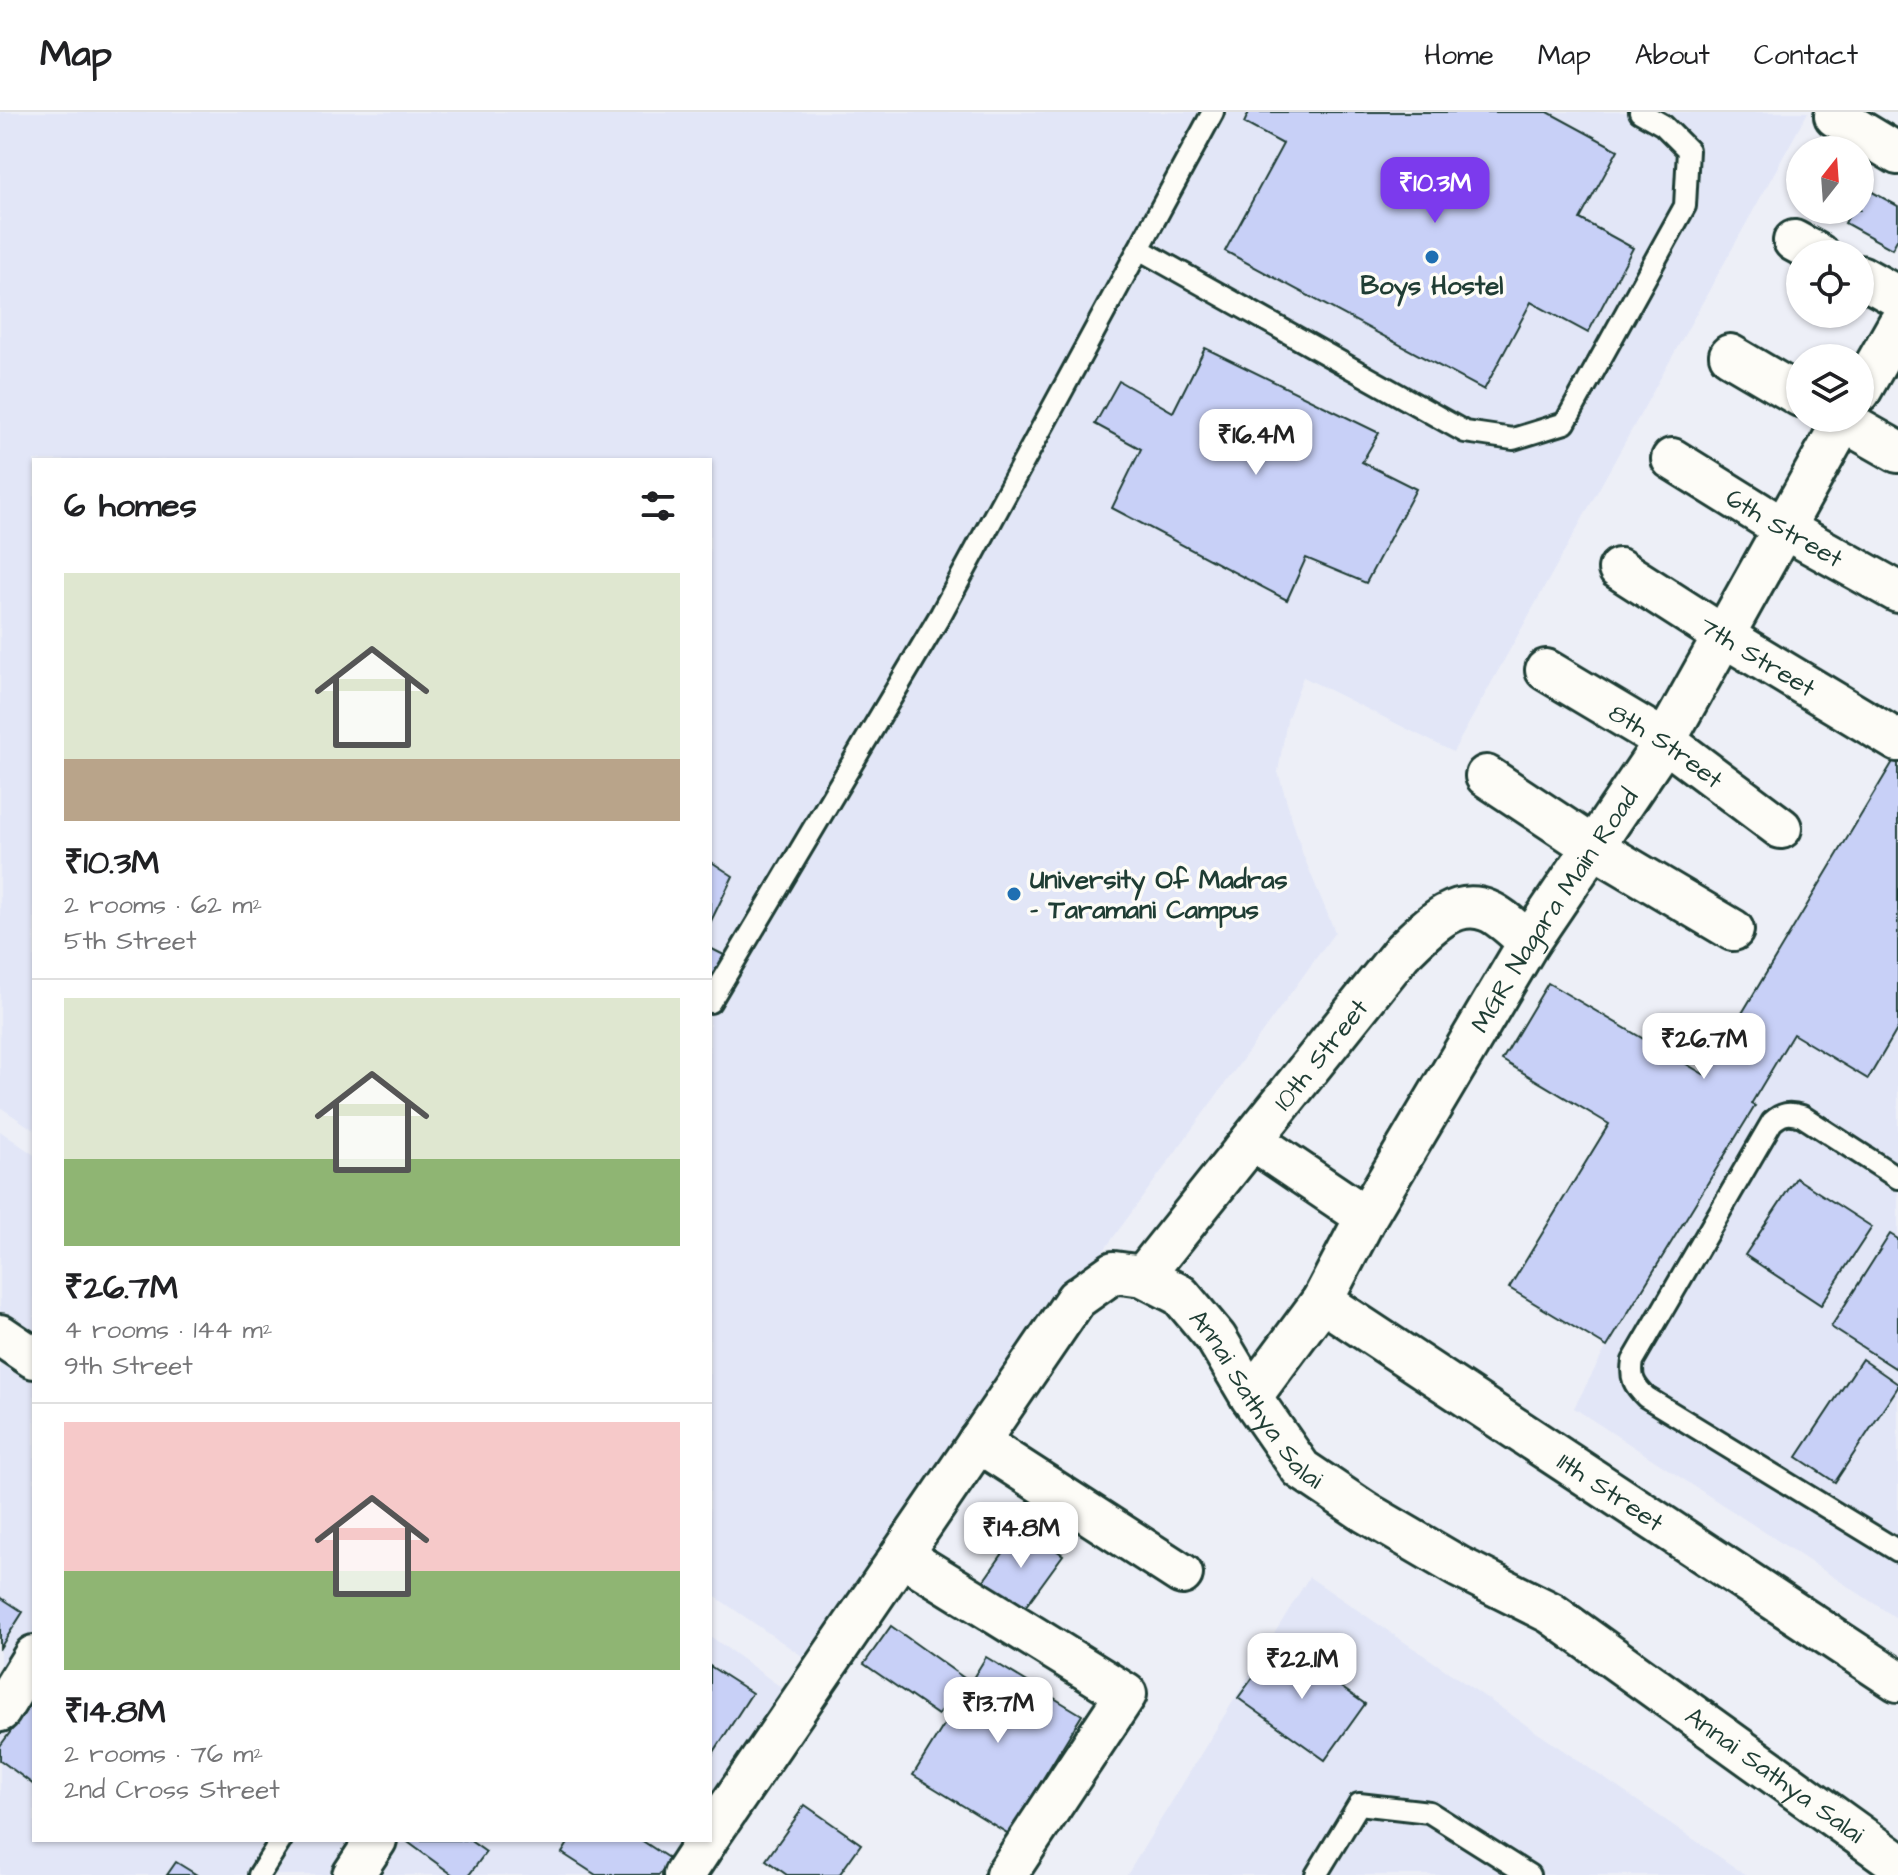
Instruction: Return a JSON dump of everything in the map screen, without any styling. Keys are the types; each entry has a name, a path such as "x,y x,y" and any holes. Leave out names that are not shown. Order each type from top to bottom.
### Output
{"street":[{"path":"1835,116 1898,154"},
{"path":"1874,284 1898,297"},
{"name":"MGR Nagara Main Road","path":"1874,366 1898,325"},
{"path":"1730,355 1786,388"},
{"name":"MGR Nagara Main Road","path":"1251,1397 1322,1301 1366,1217 1529,942 1665,741 1836,432"},
{"path":"1872,432 1898,452"},
{"name":"6th Street","path":"1672,459 1783,528 1898,592"},
{"name":"7th Street","path":"1619,569 1898,741"},
{"name":"8th Street","path":"1546,670 1665,741 1781,828"},
{"path":"1486,776 1593,847 1733,930"},
{"name":"10th Street","path":"1143,1276 1402,952 1433,922 1461,907 1489,911 1529,942"},
{"path":"1252,1140 1366,1217"},
{"path":"712,1832 1076,1299 1114,1272 1143,1276"},
{"name":"Annai Sathya Salai","path":"1143,1276 1180,1295 1216,1338 1251,1397 1301,1469 1365,1512 1459,1567 1551,1613 1898,1863"},
{"name":"11th Street","path":"1322,1301 1898,1681"},
{"path":"0,1335 32,1357"},
{"path":"978,1442 1182,1574"},
{"path":"901,1555 1126,1694 1006,1875"},
{"path":"0,1711 32,1659"},
{"path":"353,1875 375,1842"},
{"path":"684,1875 705,1842"}],"lane":[{"path":"712,999 941,614 1213,112"},
{"path":"1139,249 1465,432 1513,439 1565,423 1685,206 1688,150 1663,125 1640,112"},
{"path":"1898,1178 1802,1116 1791,1113 1780,1115 1772,1122 1633,1361 1631,1373 1634,1386 1646,1397 1898,1551"},
{"path":"1316,1875 1359,1804 1429,1812 1529,1875"},
{"path":"259,1875 280,1842"}],"shaded area":[{"name":"University Of Madras - Taramani Campus","path":"0,112 1808,112 1795,136 1786,136 1786,152 1453,752 1303,677 1287,720 1278,772 1303,855 1335,932 872,1570 811,1662 712,1594 712,458 32,458 32,1129 0,1107"},
{"path":"1898,841 1898,1619 1574,1408 1769,1041"},
{"path":"0,1131 32,1154 32,1842 701,1842 680,1875 0,1875"},
{"path":"1309,1577 1746,1875 1127,1875"},
{"path":"712,1637 792,1695 712,1824"}],"building":[{"name":"Boys Hostel","path":"1249,112 1548,112 1618,150 1580,219 1633,248 1588,333 1531,302 1484,390 1225,251 1283,144 1244,123"},
{"path":"1874,193 1898,206 1898,238 1892,249 1847,224 1874,224"},
{"path":"1205,348 1379,433 1362,462 1416,489 1366,583 1306,558 1287,600 1112,508 1141,449 1095,424 1119,381 1173,412"},
{"path":"1894,760 1898,762 1898,1028 1868,1079 1793,1034 1751,1104 1755,1106 1607,1347 1509,1288 1609,1124 1502,1060 1548,983 1705,1075"},
{"path":"712,862 733,876 712,919"},
{"path":"712,949 724,955 712,980"},
{"path":"1796,1178 1872,1227 1821,1305 1745,1255"},
{"path":"1890,1234 1898,1239 1898,1363 1895,1368 1831,1327"},
{"path":"1862,1359 1898,1387 1835,1482 1797,1457"},
{"path":"1022,1526 1063,1555 1020,1614 980,1586"},
{"path":"0,1597 23,1612 0,1648"},
{"path":"891,1626 964,1678 938,1715 864,1664"},
{"path":"1278,1643 1365,1704 1325,1760 1238,1698"},
{"path":"986,1657 1082,1715 1009,1834 913,1775"},
{"path":"712,1667 752,1693 712,1755"},
{"path":"32,1703 32,1784 0,1760 0,1746"},
{"path":"805,1805 861,1844 839,1875 787,1875 766,1860"},
{"path":"408,1842 472,1842 486,1852 469,1875 453,1875"},
{"path":"569,1842 644,1842 670,1859 659,1875 596,1875 562,1853"},
{"path":"176,1862 197,1875 167,1875"}],"place":[{"name":"Boys Hostel","path":"1432,257"},
{"name":"University Of Madras - Taramani Campus","path":"1014,894"}]}
